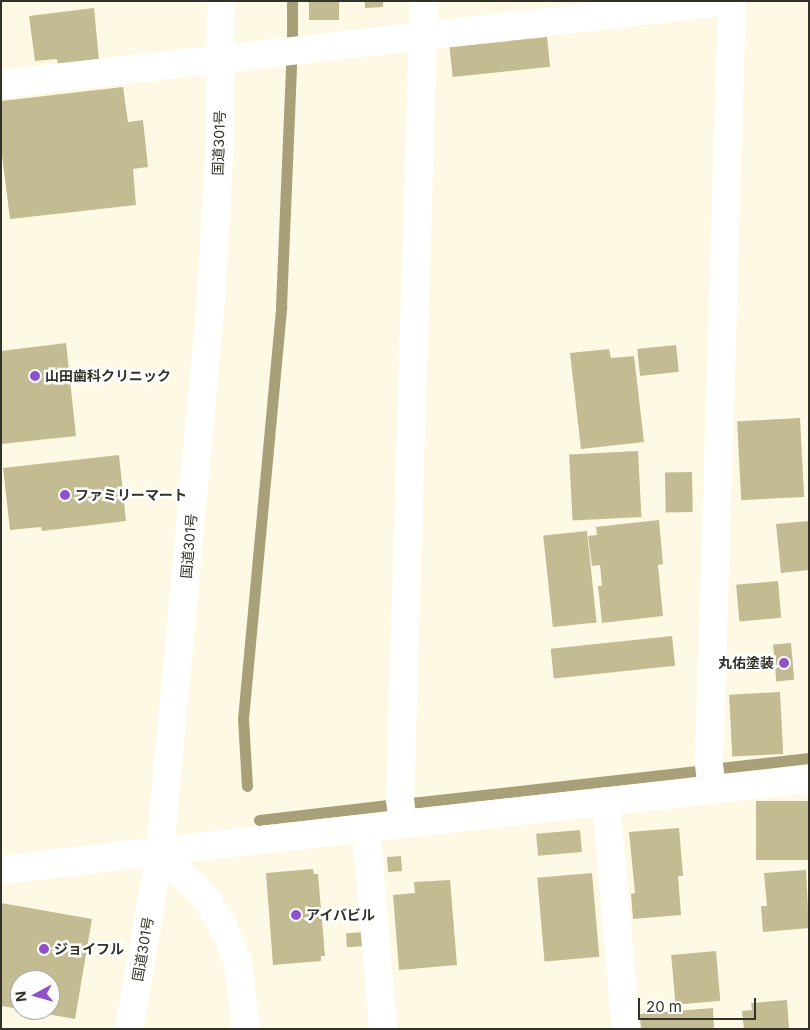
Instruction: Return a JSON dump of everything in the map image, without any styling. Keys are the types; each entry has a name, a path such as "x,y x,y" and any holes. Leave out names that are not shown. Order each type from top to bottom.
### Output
{"main road":[{"name":"国道301号","path":"129,1029 160,851 211,300 221,1"},
{"path":"403,824 400,798 424,1"},
{"path":"1,84 731,1 708,763 712,790"},
{"path":"1,870 809,779"},
{"path":"606,801 626,1029"},
{"path":"366,828 383,1029"},
{"path":"160,851 207,900 225,930 238,962 246,1029"}],"building":[{"path":"309,1 339,1 339,20 309,20"},
{"path":"365,1 383,1 383,7 365,8"},
{"path":"94,8 99,60 58,64 57,59 35,61 29,16"},
{"path":"547,37 550,67 453,77 450,47"},
{"path":"123,87 128,122 143,120 148,167 133,169 136,205 10,219 1,147 1,101"},
{"name":"山田歯科クリニック","path":"66,343 76,436 1,444 1,351"},
{"path":"676,345 679,372 640,376 637,349"},
{"path":"609,349 611,358 634,356 644,442 581,449 570,353"},
{"path":"800,418 804,497 741,500 737,421"},
{"path":"638,451 641,517 573,521 569,455"},
{"name":"ファミリーマート","path":"119,455 126,521 42,531 41,527 10,530 3,468"},
{"path":"665,472 692,472 693,512 666,512"},
{"path":"659,520 663,564 658,565 663,616 602,623 598,586 602,586 600,565 592,566 588,536 597,535 596,527"},
{"path":"809,521 809,570 781,573 776,524"},
{"path":"587,531 597,622 553,627 543,536"},
{"path":"778,581 781,618 739,622 736,585"},
{"path":"672,636 675,666 554,679 551,649"},
{"path":"791,643 794,680 776,681 773,645"},
{"path":"780,692 783,754 732,757 729,695"},
{"path":"756,801 809,801 809,860 756,860"},
{"path":"679,828 683,876 678,876 681,915 633,919 631,894 635,893 629,832"},
{"path":"580,830 582,852 538,856 536,834"},
{"path":"401,856 402,871 388,872 387,857"},
{"name":"アイバビル","path":"313,869 314,874 318,874 325,956 321,956 321,961 273,965 266,873"},
{"path":"806,870 809,928 763,932 761,906 767,906 764,873"},
{"path":"592,873 599,957 545,961 537,878"},
{"path":"450,880 457,965 399,970 393,895 415,893 414,882"},
{"name":"ジョイフル","path":"1,903 92,919 75,1019 60,1016 60,970 10,970 10,1007 1,1006"},
{"path":"365,932 366,946 347,947 346,933"},
{"path":"716,951 720,1001 676,1005 671,955"},
{"path":"787,1000 789,1029 744,1029 742,1011 752,1010 751,1003"},
{"path":"713,1008 714,1029 641,1029 640,1014"}],"waterway":[{"path":"292,1 292,39"},
{"path":"247,786 243,719 281,306 291,63"},
{"path":"720,768 809,758"},
{"path":"411,803 697,771"},
{"path":"259,820 388,805"}],"place":[{"name":"山田歯科クリニック","path":"35,376"},
{"name":"ファミリーマート","path":"65,495"},
{"name":"丸佑塗装","path":"784,663"},
{"name":"アイバビル","path":"296,915"},
{"name":"ジョイフル","path":"44,949"}]}
